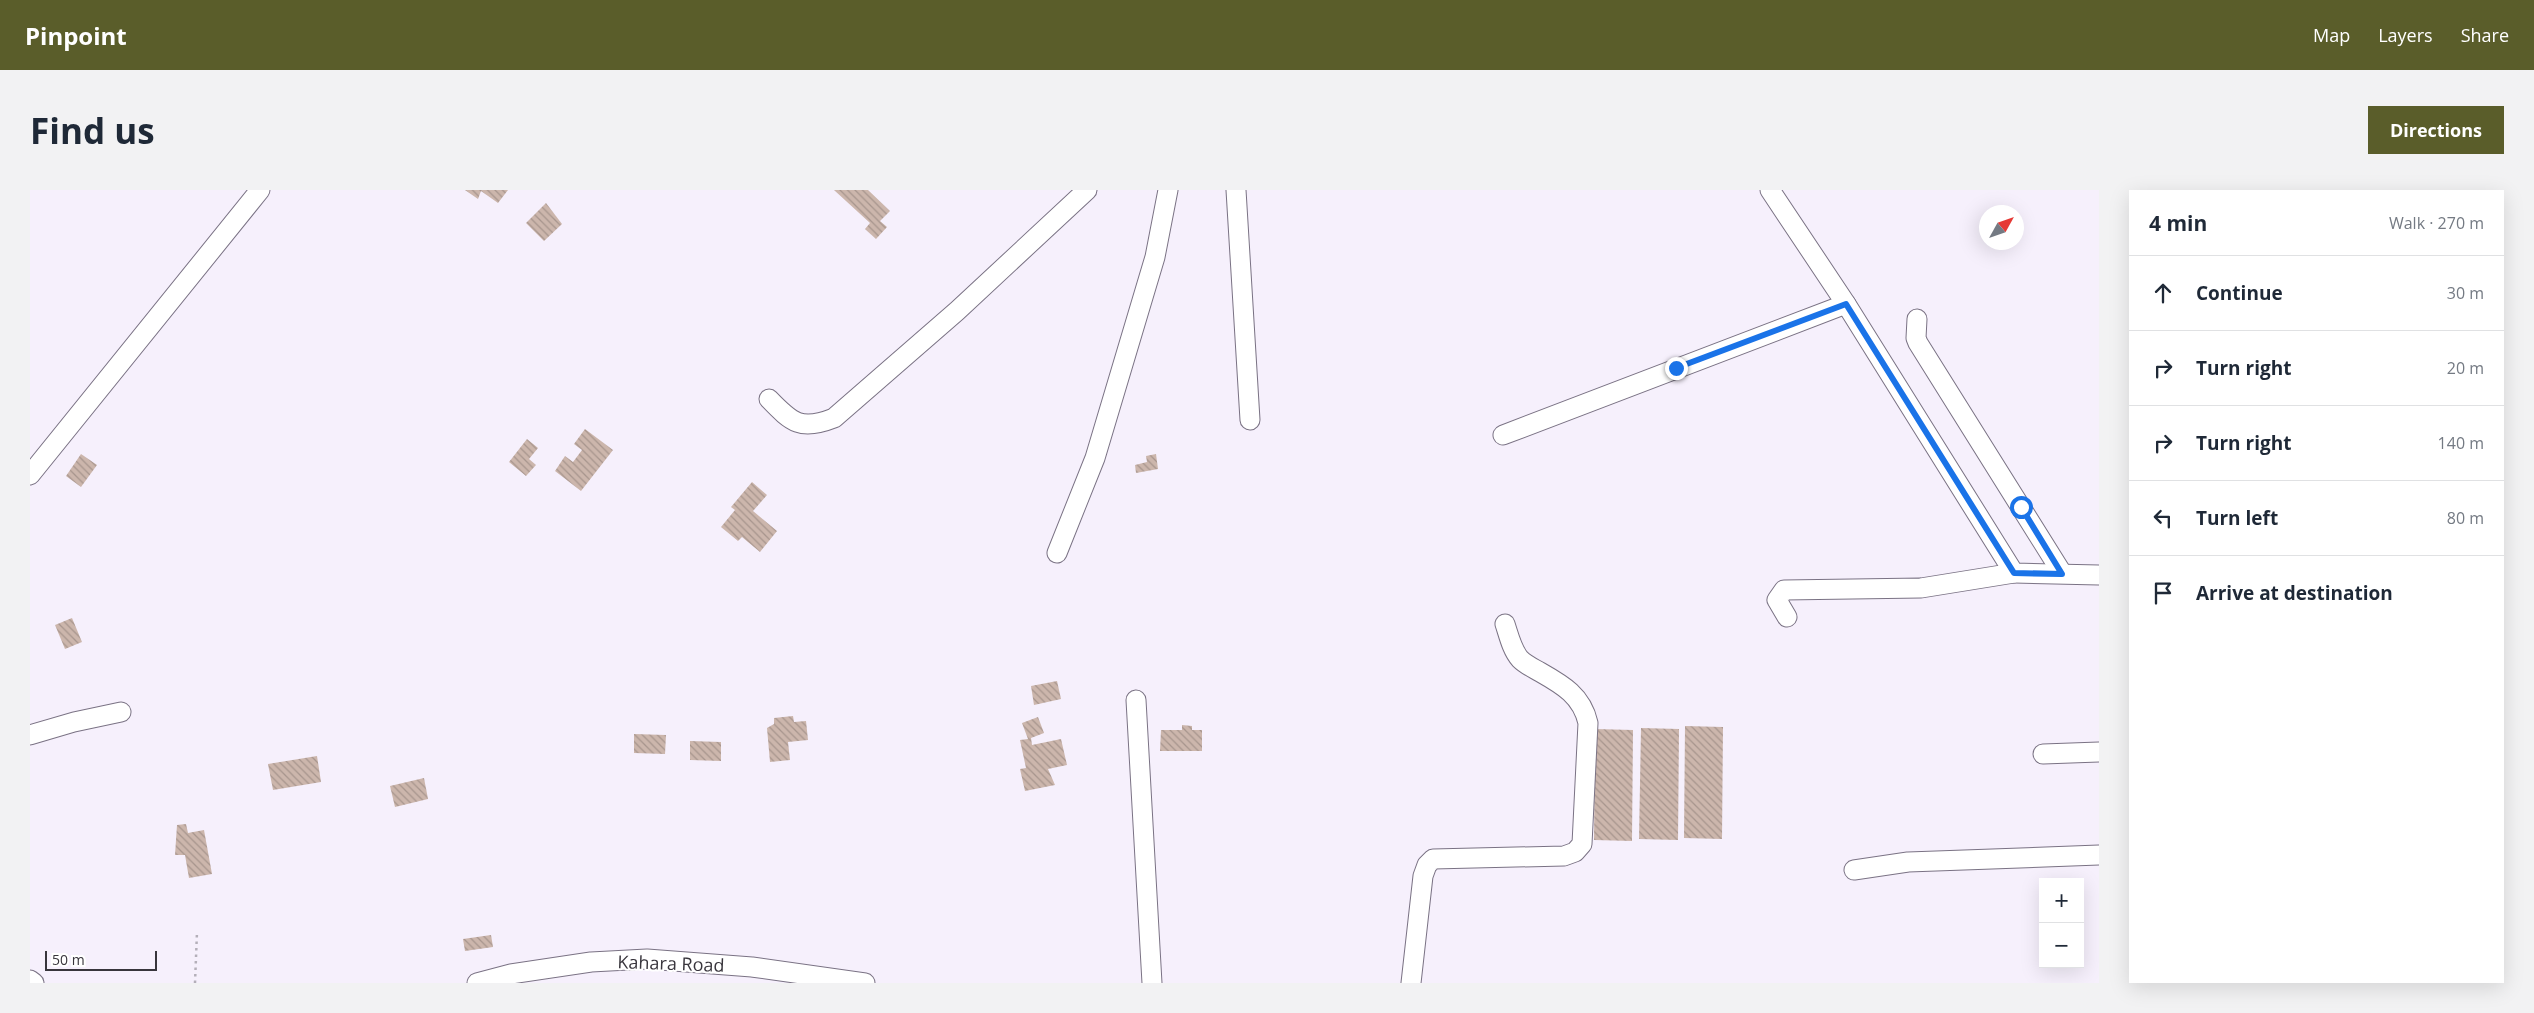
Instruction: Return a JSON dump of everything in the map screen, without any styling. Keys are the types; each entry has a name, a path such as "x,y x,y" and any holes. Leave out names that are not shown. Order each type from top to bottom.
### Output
{"street":[{"path":"30,475 260,190"},
{"path":"769,400 781,412 802,425 817,424 834,418 957,311 1087,190"},
{"path":"1057,554 1095,458 1154,257 1168,190"},
{"path":"1236,190 1250,420"},
{"path":"1770,190 1846,304 2014,573"},
{"path":"1504,436 1846,304"},
{"path":"1917,319 1916,338 1918,344 2062,574"},
{"path":"1787,617 1777,600 1784,590 1921,588 2014,573 2099,575"},
{"path":"1411,983 1423,876 1427,865 1433,859 1564,856 1575,852 1582,844 1588,723 1586,712 1579,699 1568,688 1520,659 1513,649 1505,624"},
{"path":"1136,700 1152,983"},
{"path":"30,735 74,722 121,712"},
{"path":"2043,754 2099,752"},
{"path":"1854,870 1908,862 2099,855"},
{"name":"Kahara Road","path":"477,983 511,974 591,962 647,959 752,966 865,983"},
{"path":"30,980 34,983"}],"path":[{"path":"195,983 197,932"}],"building":[{"path":"465,190 508,190 498,203 481,191 478,199"},
{"path":"834,190 868,190 890,211 880,221 887,227 876,239 865,229 870,223"},
{"path":"546,203 562,224 544,241 526,223"},
{"path":"585,429 613,450 581,491 555,471 565,456 573,462 582,450 574,444"},
{"path":"527,439 538,448 529,459 536,465 526,476 509,462"},
{"path":"81,454 97,465 81,487 66,476"},
{"path":"1156,454 1158,469 1136,473 1135,465 1147,462 1146,456"},
{"path":"752,482 767,495 753,511 777,531 760,552 742,537 738,541 721,527 735,510 731,507"},
{"path":"72,618 82,642 65,649 55,625"},
{"path":"1057,681 1061,699 1034,705 1031,686"},
{"path":"793,716 794,722 806,721 808,740 788,742 790,760 770,762 767,728 774,724 774,718"},
{"path":"1038,717 1044,733 1031,738 1032,745 1061,739 1067,765 1048,769 1055,785 1025,791 1020,769 1026,768 1020,740 1028,739 1022,723"},
{"path":"1182,725 1192,726 1192,730 1202,730 1202,751 1160,751 1161,730 1182,730"},
{"path":"1685,726 1723,727 1722,839 1684,838"},
{"path":"1641,728 1679,729 1678,840 1639,839"},
{"path":"1595,729 1633,730 1632,841 1594,840"},
{"path":"634,734 666,735 665,754 634,753"},
{"path":"690,741 721,742 721,761 690,760"},
{"path":"317,756 321,782 273,790 268,764"},
{"path":"424,778 428,799 395,807 390,786"},
{"path":"186,824 188,833 204,830 212,874 189,878 185,855 175,855 177,825"},
{"path":"491,935 493,947 465,951 463,939"}],"route":[{"path":"1676,368 1846,304 2014,573 2062,574 2021,507"}]}
